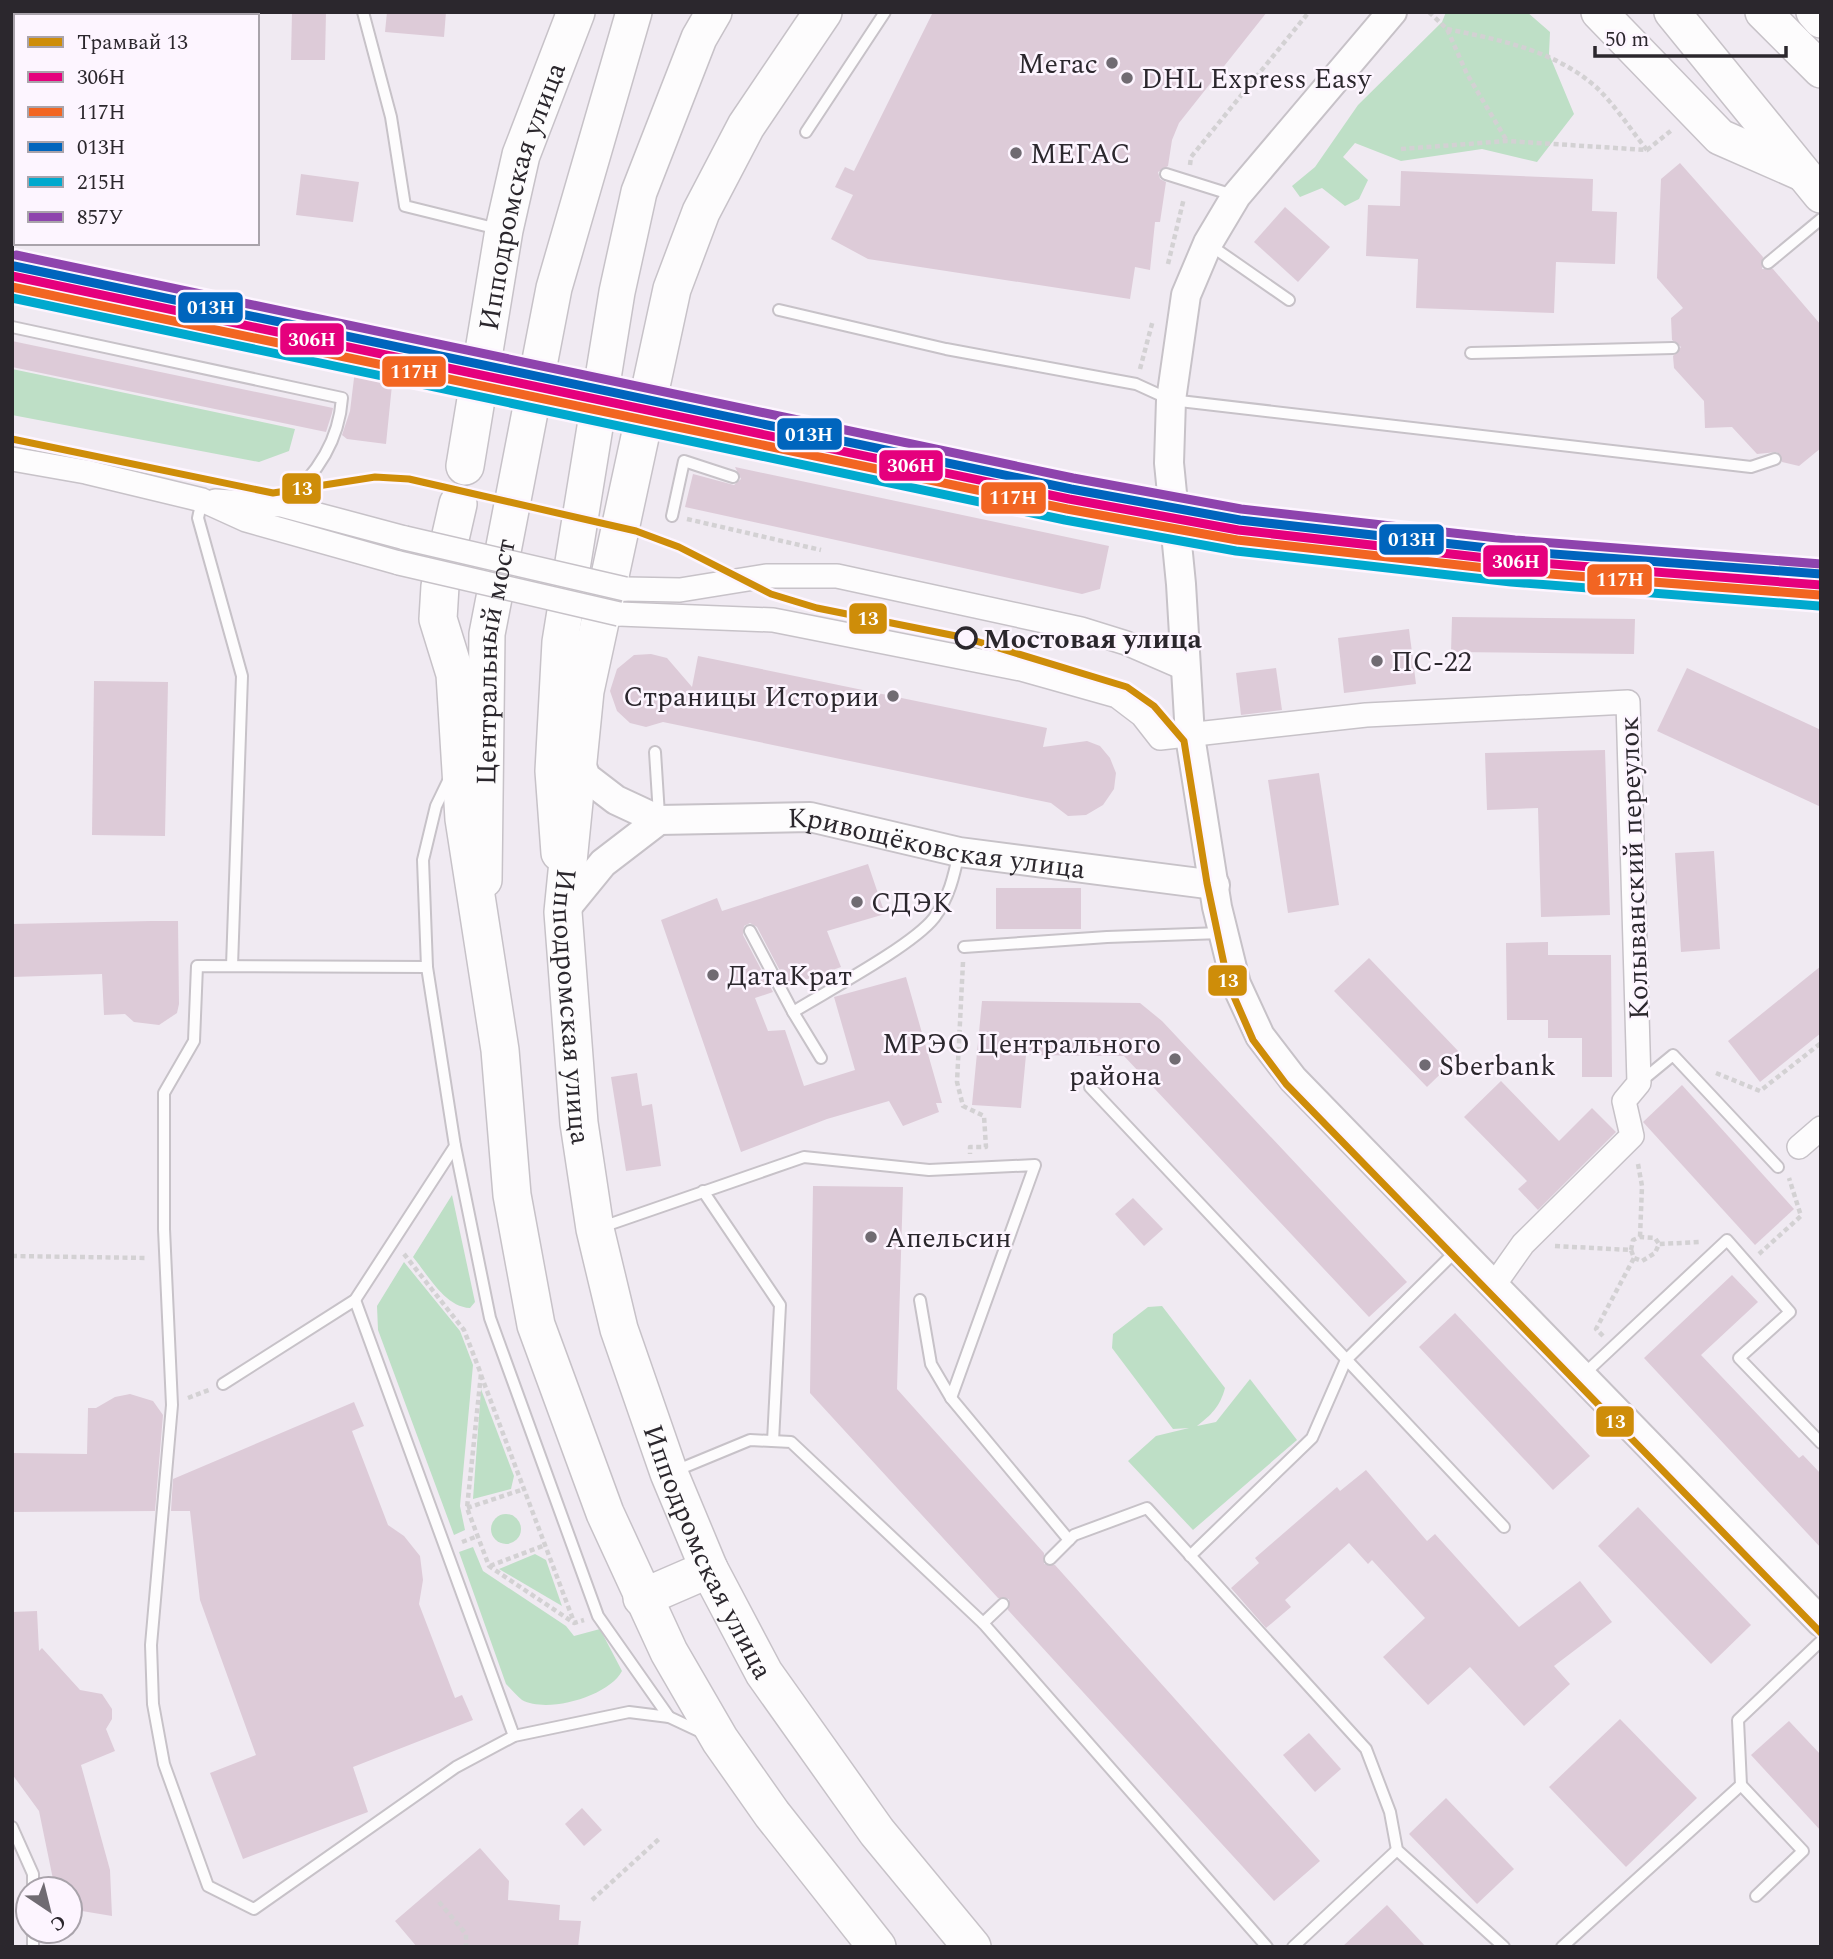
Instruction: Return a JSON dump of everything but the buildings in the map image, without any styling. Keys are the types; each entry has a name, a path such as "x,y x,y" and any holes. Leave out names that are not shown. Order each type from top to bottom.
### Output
{"highway":[{"name":"Ипподромская улица","path":"466,466 504,230 521,155 576,12"},
{"name":"Ипподромская улица","path":"824,12 746,126 701,212 672,289 585,691 577,754 563,912 579,1123 595,1229 619,1329 669,1473 709,1569 764,1673 820,1754 877,1832 972,1947"},
{"path":"450,539 458,504"},
{"path":"440,586 438,619 455,674 458,758 483,951 500,1050 512,1195 536,1325 600,1500 642,1598 720,1740 813,1869 877,1947"},
{"path":"642,1598 709,1569"}],"main road":[{"name":"Центральный мост","path":"483,951 486,634 554,288 634,12"},
{"path":"563,912 553,771 560,642 613,319 639,192 699,38 714,12"},
{"path":"1599,12 1720,137 1811,184"},
{"path":"1672,12 1811,184"},
{"path":"1763,12 1821,71"},
{"path":"1814,12 1821,20"}],"street":[{"path":"1383,18 1236,195 1208,243 1186,295 1171,400 1169,463 1190,736 1223,932 1236,984 1268,1047 1293,1079 1821,1622"},
{"path":"12,459 86,472 202,500 281,505 405,538 625,589 680,590 766,576 837,576 1081,629 1186,669"},
{"path":"202,500 246,520 399,563 619,614 773,620 1021,669 1118,696 1142,715 1160,738 1190,736"},
{"name":"Колыванский переулок","path":"1190,736 1366,715 1628,702 1639,1083 1624,1101 1632,1136"},
{"path":"563,912 603,863 659,820 616,800 586,777 577,754"},
{"name":"Кривощёковская улица","path":"659,820 810,817 959,852 1215,885"},
{"path":"1799,1147 1821,1128"},
{"path":"1494,1285 1523,1244 1632,1136"}],"lane":[{"path":"363,12 391,117 405,206 504,230"},
{"path":"806,132 885,12"},
{"path":"1166,174 1236,195"},
{"path":"1768,263 1821,219"},
{"path":"1208,243 1289,300"},
{"path":"779,310 946,349 1136,384 1171,400 1751,467 1775,459"},
{"path":"12,327 342,398 341,414 329,451 309,479 281,505"},
{"path":"1471,353 1673,348"},
{"path":"672,516 684,461 733,477"},
{"path":"202,500 198,518 243,676 232,966"},
{"path":"655,752 659,820"},
{"path":"458,758 436,806 423,860 427,967 455,1146 490,1318 598,1616 668,1717"},
{"path":"793,1012 903,943 933,919 950,892 959,852"},
{"path":"750,931 821,1058"},
{"path":"964,947 1223,932"},
{"path":"427,967 197,966 194,1041 164,1093 165,1258 172,1405 151,1645 153,1704 164,1764 208,1886 254,1909 456,1767 514,1736 629,1713 668,1717 720,1740"},
{"path":"1639,1083 1673,1055 1778,1167"},
{"path":"1090,1087 1504,1527"},
{"path":"223,1384 355,1300 455,1146"},
{"path":"595,1229 804,1157 929,1170 1035,1165 951,1398"},
{"path":"703,1191 780,1305 773,1441"},
{"path":"1582,1376 1727,1240 1790,1312 1738,1358 1821,1443"},
{"path":"1190,1556 1312,1438 1346,1360 1459,1248"},
{"path":"355,1300 514,1736"},
{"path":"919,1300 931,1364 951,1398 1069,1540"},
{"path":"669,1473 750,1440 791,1442 983,1623 1267,1947"},
{"path":"1050,1559 1074,1535 1147,1508 1366,1749 1390,1812 1397,1850 1504,1947"},
{"path":"983,1623 1003,1604"},
{"path":"1756,1896 1803,1850 1741,1785 1738,1720 1821,1641"},
{"path":"1562,1947 1741,1785"},
{"path":"12,1827 33,1875"},
{"path":"1293,1947 1397,1850"}],"path":[{"path":"1429,12 1447,29 1466,74 1507,141"},
{"path":"1447,29 1507,42 1555,58 1597,88 1647,150"},
{"path":"1401,149 1507,141 1647,150 1673,129"},
{"path":"964,947 957,1082 963,1106 984,1116 986,1147 970,1147"},
{"path":"1673,1055 1760,1091 1821,1043"},
{"path":"1632,1136 1642,1186 1640,1237"},
{"path":"1659,1244 1727,1240 1757,1256 1801,1216 1789,1178"},
{"path":"1613,1345 1596,1329 1634,1258 1631,1250 1633,1240 1640,1237 1655,1238 1659,1244"},
{"path":"395,1242 464,1329 574,1623"},
{"path":"1523,1244 1631,1250"},
{"path":"1634,1258 1642,1261 1650,1259 1659,1244"},
{"path":"12,1256 165,1258"},
{"path":"481,1374 467,1508 489,1566 574,1623"},
{"path":"172,1405 223,1384"},
{"path":"467,1508 524,1489"},
{"path":"489,1566 545,1545"},
{"path":"574,1623 598,1616"},
{"path":"592,1900 659,1839"},
{"path":"439,1902 466,1934 466,1947"}],"green space":[{"path":"1446,12 1527,12 1550,32 1549,54 1574,114 1537,162 1482,149 1401,161 1355,143 1343,157 1368,180 1359,199 1345,206 1322,188 1300,197 1292,186 1315,167 1358,105 1442,22"},
{"path":"12,369 295,429 289,451 259,462 12,415"},
{"path":"452,1195 475,1302 470,1308 445,1296 413,1257"},
{"path":"404,1262 460,1331 473,1365 460,1506 465,1530 454,1535 378,1330 377,1306"},
{"path":"1162,1306 1225,1388 1214,1410 1197,1426 1216,1422 1250,1379 1297,1440 1193,1530 1128,1461 1156,1436 1189,1428 1173,1429 1112,1348 1113,1334 1148,1307"},
{"path":"481,1389 514,1476 511,1489 473,1499"},
{"path":"506,1514 517,1518 521,1529 517,1540 506,1544 495,1540 491,1529 495,1518"},
{"path":"473,1547 483,1571 566,1626 574,1636 600,1629 622,1671 615,1680 592,1695 562,1704 533,1704 518,1697 506,1684 459,1552"},
{"path":"535,1554 546,1560 562,1606 499,1569"}],"tram line":[{"name":"13","path":"12,439 273,493 375,477 409,479 636,531 679,547 771,594 817,608 966,638 1127,687 1154,706 1184,741 1207,883 1228,983 1253,1040 1286,1084 1821,1633"}],"transit line":[{"name":"857У","path":"16,255 1073,478 1241,509 1515,540 1821,564"},
{"name":"013Н","path":"14,266 1071,489 1240,520 1514,551 1821,574"},
{"name":"306Н","path":"12,276 1069,499 1238,530 1513,561 1821,585"},
{"name":"117Н","path":"12,287 1067,509 1237,540 1512,571 1820,595"},
{"name":"215Н","path":"12,298 1065,520 1236,551 1511,582 1819,606"}],"place":[{"name":"Мегас","path":"1112,63"},
{"name":"DHL Express Easy","path":"1127,78"},
{"name":"МЕГАС","path":"1016,153"},
{"name":"Мостовая улица","path":"966,638"},
{"name":"ПС-22","path":"1377,661"},
{"name":"Страницы Истории","path":"893,696"},
{"name":"СДЭК","path":"857,902"},
{"name":"ДатаКрат","path":"713,975"},
{"name":"МРЭО Центрального района","path":"1175,1059"},
{"name":"Sberbank","path":"1425,1065"},
{"name":"Апельсин","path":"871,1237"}]}
